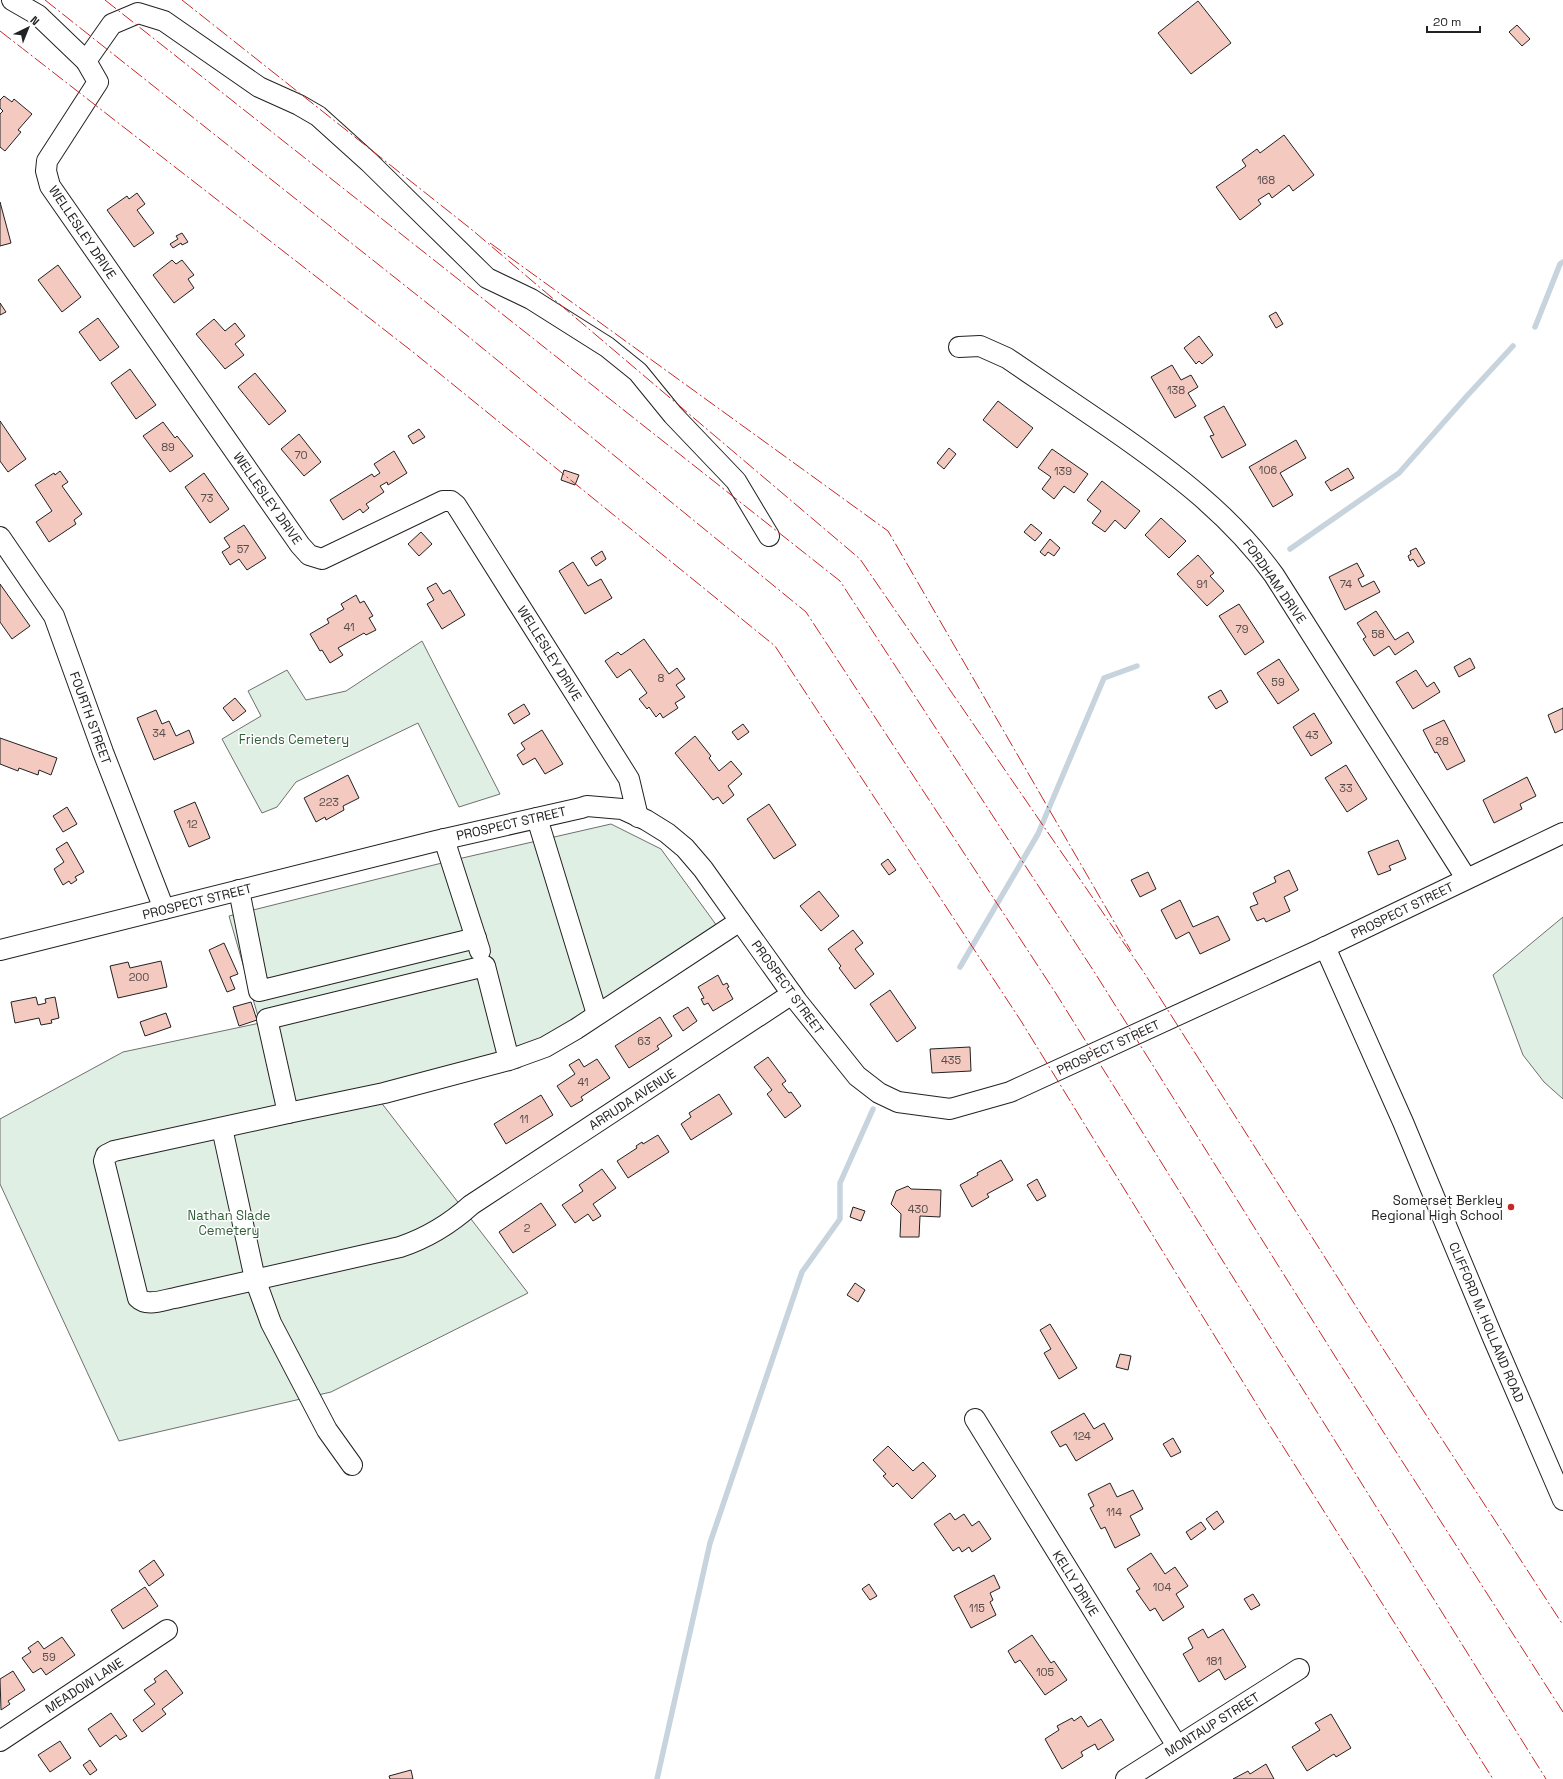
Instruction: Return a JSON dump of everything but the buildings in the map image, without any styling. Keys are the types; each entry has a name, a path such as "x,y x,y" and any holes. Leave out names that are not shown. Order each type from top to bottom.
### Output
{"street":[{"path":"12,0 38,15 86,61 112,24 138,13 164,21 259,87 299,105 318,116 369,162 487,278 531,299 607,347 638,372 673,415 736,481 769,536"},
{"name":"WELLESLEY DRIVE","path":"86,61 98,82 47,161 46,171 50,186 300,545 309,555 322,559 443,501 451,501 456,505 629,779 638,817"},
{"name":"FORDHAM DRIVE","path":"959,347 980,346 1007,358 1162,464 1228,520 1255,550 1274,575 1466,878"},
{"name":"FOURTH STREET","path":"1,540 54,616 103,752 164,909"},
{"name":"PROSPECT STREET","path":"0,950 444,839 587,806 622,809 667,833 685,848 703,869 792,994 857,1076 879,1093 898,1102 950,1108 1010,1092 1325,947 1466,878 1563,833"},
{"path":"537,818 598,1014"},
{"path":"444,839 485,966 509,1060"},
{"path":"239,890 259,991 267,1019 288,1113"},
{"path":"352,1465 328,1430 271,1323 255,1279 222,1128 384,1093 509,1060 545,1047 576,1029 740,921"},
{"path":"259,991 476,938"},
{"name":"CLIFFORD M. HOLLAND ROAD","path":"1325,947 1403,1122 1493,1338 1563,1500"},
{"path":"267,1019 485,966"},
{"name":"ARRUDA AVENUE","path":"222,1128 114,1151 106,1155 104,1161 128,1263 138,1298 142,1301 148,1303 175,1298 407,1245 421,1240 451,1222 471,1205 792,994"},
{"name":"KELLY DRIVE","path":"975,1419 1177,1746"},
{"name":"MEADOW LANE","path":"0,1740 167,1630"},
{"name":"MONTAUP STREET","path":"1126,1779 1299,1669"}],"green space":[{"name":"Friends Cemetery","path":"422,641 500,794 459,807 418,723 296,782 277,807 262,813 222,739 261,716 248,691 287,670 306,700 346,691"},
{"name":"Nathan Slade Cemetery","path":"611,824 661,849 725,937 559,1045 519,1068 380,1101 528,1293 331,1392 119,1441 0,1184 0,1119 123,1052 260,1023 229,916 458,859"},
{"path":"1563,917 1563,1099 1544,1082 1523,1055 1493,975"}],"waterway":[{"path":"1535,327 1560,264 1563,262"},
{"path":"1290,549 1399,473 1513,346"},
{"path":"960,967 1038,834 1104,678 1137,666"},
{"path":"657,1779 710,1543 802,1272 840,1219 840,1183 873,1109"}],"power":[{"path":"45,0 437,311 806,612 1055,992 1546,1779"},
{"path":"105,0 840,581 1095,973 1343,1369 1563,1712"},
{"path":"182,0 471,229 860,559 1143,971 1378,1341 1563,1625"},
{"path":"0,31 413,352 775,646 1021,1021 1267,1421 1493,1779"},
{"path":"490,243 888,531 1131,951"}],"place":[{"name":"Somerset Berkley Regional High School","path":"1511,1207"}]}
